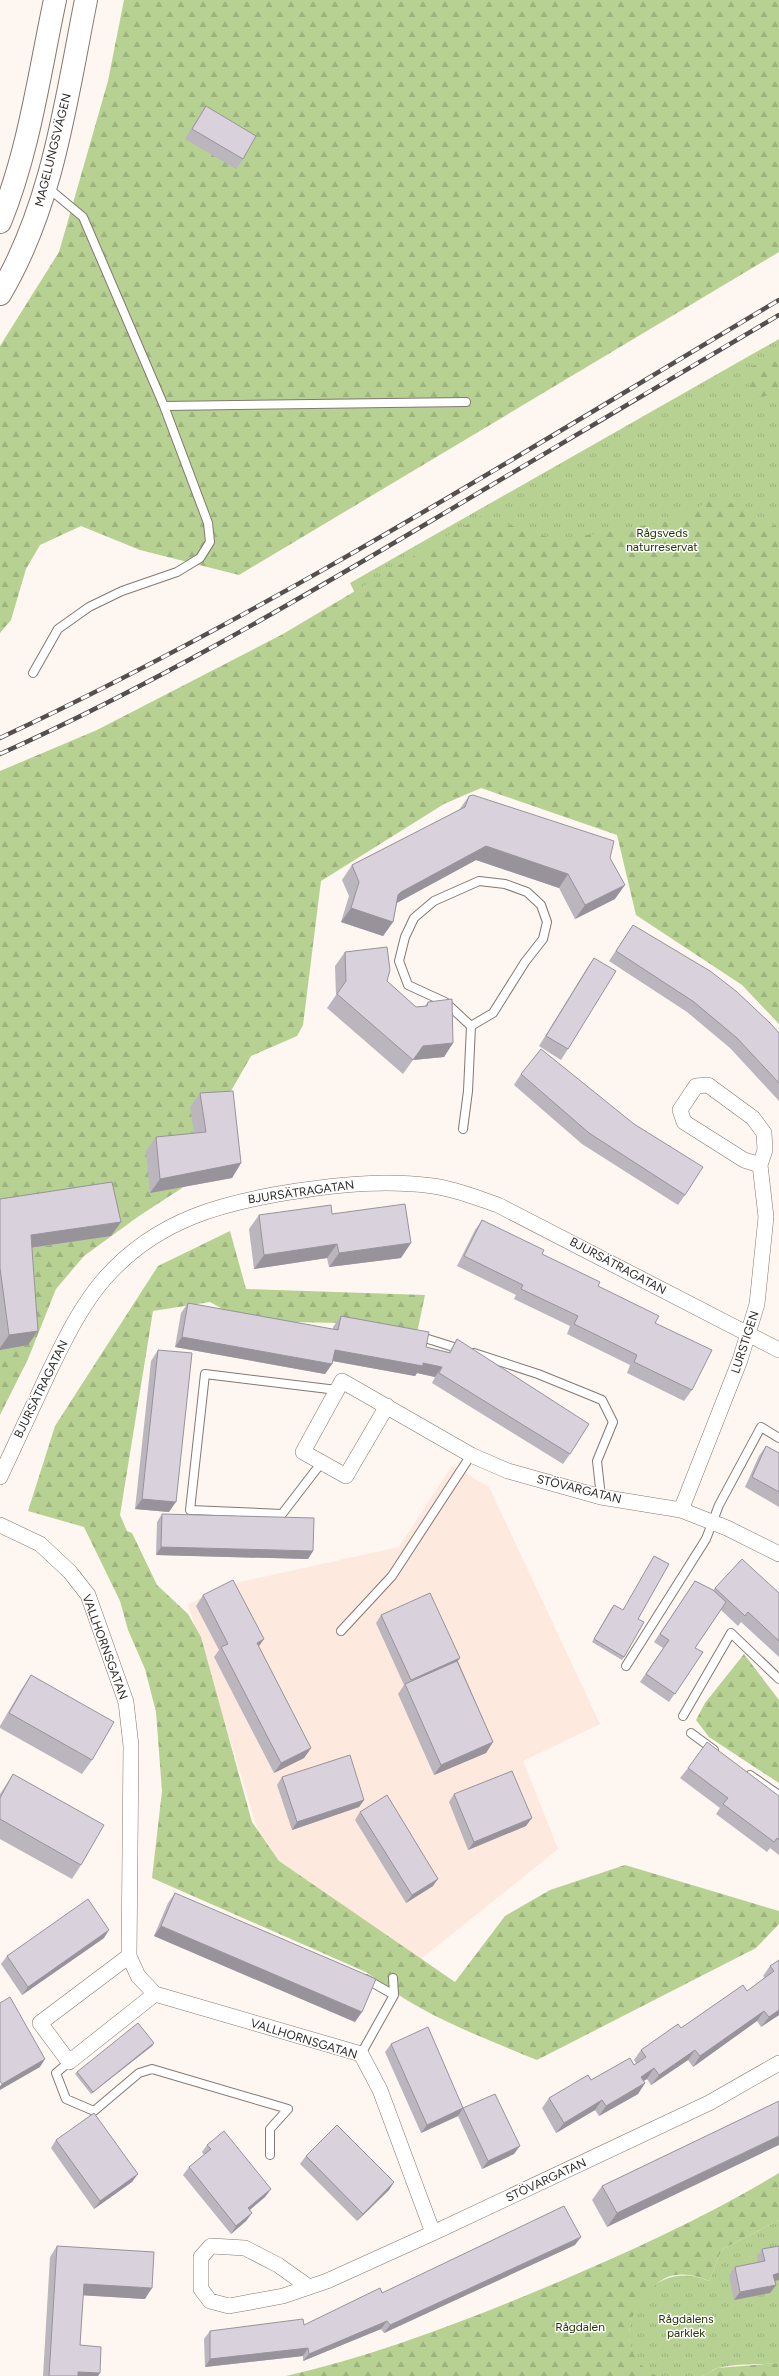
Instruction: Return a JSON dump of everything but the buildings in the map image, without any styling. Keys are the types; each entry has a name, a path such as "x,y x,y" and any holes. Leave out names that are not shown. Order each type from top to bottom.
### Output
{"main road":[{"path":"0,222 5,196 27,138 55,0"},
{"name":"MAGELUNGSVÄGEN","path":"0,294 34,224 46,186 64,117 86,0"}],"street":[{"name":"LURSTIGEN","path":"681,1510 748,1334 757,1304 766,1218 760,1165 765,1150 764,1133 753,1118 708,1085 696,1086 680,1110 684,1122 744,1160 760,1165"},
{"name":"BJURSÄTRAGATAN","path":"0,1477 74,1321 105,1278 125,1258 186,1219 223,1205 261,1196 339,1184 388,1182 454,1190 511,1211 779,1350"},
{"name":"STÖVARGATAN","path":"337,1390 342,1381 471,1455 508,1471 602,1497 681,1510 779,1554"},
{"path":"337,1390 303,1452 346,1476 387,1406"},
{"name":"VALLHORNSGATAN","path":"0,1525 40,1544 70,1572 88,1595 126,1702 131,1746 129,1956 138,1976 155,1994 362,2054 380,2090 433,2233"},
{"path":"129,1956 40,2023 69,2062 155,1994"},
{"name":"STÖVARGATAN","path":"309,2287 278,2265 245,2248 211,2246 202,2257 201,2289 210,2301 229,2306 282,2296 309,2287 433,2233 709,2103 779,2064"}],"lane":[{"path":"33,673 58,629 89,607 122,591 177,572 200,558 210,542 208,523 164,406 83,217 46,186"},
{"path":"164,406 466,402"},
{"path":"462,1129 468,1091 470,1026 445,1002 408,985 399,961 405,937 414,918 434,901 479,881 505,884 527,892 541,904 548,922 543,939 525,962 493,1013 470,1026"},
{"path":"428,1338 538,1374 602,1400 613,1422 597,1461 602,1497"},
{"path":"322,1462 282,1514 190,1510 205,1374 337,1390"},
{"path":"626,1666 706,1539 719,1505 761,1427 779,1438"},
{"path":"341,1631 392,1576 471,1455"},
{"path":"683,1716 731,1633 779,1679"},
{"path":"690,1733 722,1755"},
{"path":"741,1769 779,1795"},
{"path":"360,1976 394,1995"},
{"path":"362,2054 394,1995 393,1978"},
{"path":"69,2062 56,2073 66,2099 94,2111 140,2073 152,2069 288,2109 270,2129 270,2155"}],"shaded area":[{"path":"452,1466 489,1487 600,1724 523,1761 558,1849 416,1963 271,1873 188,1604 236,1583 399,1547"}],"green space":[{"path":"124,0 779,0 779,252 239,575 140,550 81,526 40,545 26,569 11,620 0,633 0,346 59,252 108,81"},
{"name":"Rågsveds naturreservat","path":"779,339 779,652 447,778 350,583"},
{"path":"779,351 779,395 754,397 744,371"},
{"path":"716,497 741,507 779,528 779,1024 742,985 636,915 617,835 481,788 444,804 321,881 303,1025 297,1036 251,1056 227,1098 199,1177 139,1216 84,1256 56,1289 28,1359 0,1415 0,771 97,730 283,634 481,516 557,540 676,520"},
{"path":"230,1231 246,1289 425,1295 417,1333 341,1323 244,1321 210,1302 153,1311 120,1515 127,1531 132,1533 157,1585 188,1614 201,1637 252,1822 279,1861 455,1982 505,1916 550,1890 625,1865 779,1911 779,1924 756,1948 537,2060 471,2033 428,2012 387,1988 368,1973 152,1878 162,1791 156,1712 145,1669 128,1630 120,1601 84,1527 28,1511 55,1426 158,1266"},
{"path":"744,1654 779,1700 779,1783 709,1737 696,1720 705,1703"},
{"name":"Rågdalen","path":"779,2173 779,2220 723,2249 709,2281 689,2275 672,2276 657,2283 640,2303 630,2326 629,2337 631,2349 636,2359 645,2368 657,2376 286,2376 392,2346 461,2321 563,2280 700,2217"},
{"name":"Rågdalens parklek","path":"779,2220 779,2363 725,2366 702,2376 656,2376 639,2366 631,2350 629,2331 634,2311 646,2293 662,2281 684,2276 709,2281 723,2249"},
{"path":"779,2363 779,2376 703,2376 717,2368"}],"railway":[{"path":"0,738 200,638 298,584 395,529 779,300"},
{"path":"0,754 111,701 219,644 378,552 779,315"}]}
